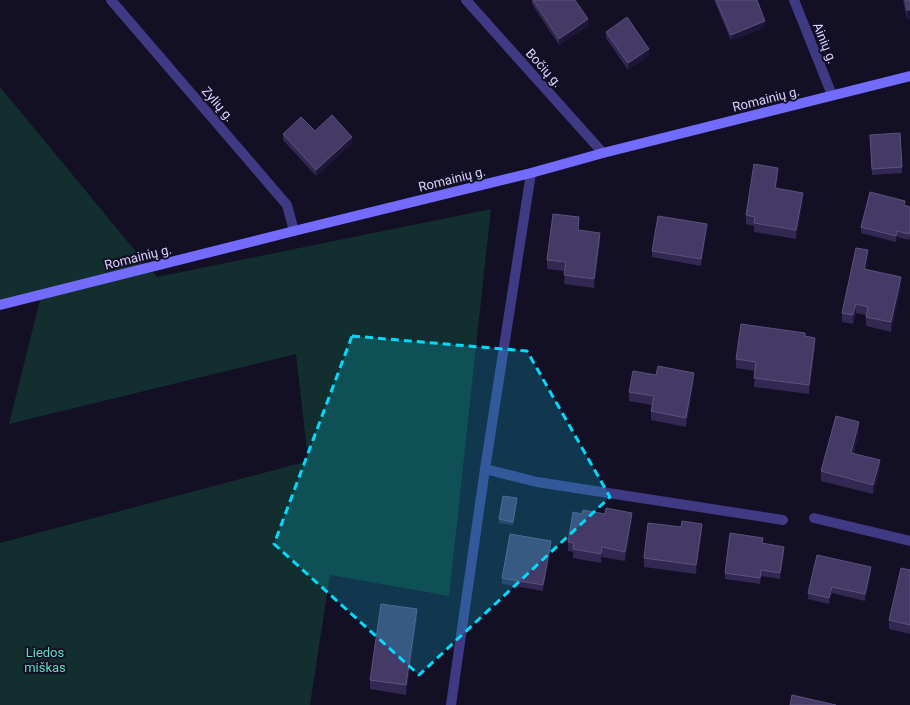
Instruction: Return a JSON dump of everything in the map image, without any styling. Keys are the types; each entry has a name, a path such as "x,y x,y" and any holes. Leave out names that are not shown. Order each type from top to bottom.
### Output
{"main road":[{"name":"Romainių g.","path":"0,305 531,173 603,153 910,76"}],"street":[{"name":"Zylių g.","path":"111,0 287,205 294,231"},
{"name":"Bočių g.","path":"466,0 603,153"},
{"name":"Ainių g.","path":"794,0 832,95"},
{"path":"451,705 485,469 531,173"},
{"path":"485,469 537,482 783,520"},
{"path":"814,518 910,541"}],"highlighted area":[{"path":"352,336 527,351 610,497 419,675 274,544"}],"green space":[{"name":"Liedos miškas","path":"0,87 157,277 491,209 449,596 330,575 310,705 0,705 0,543 308,461 296,354 9,424 41,296 0,305"}],"building":[{"path":"533,0 575,0 588,19 559,39"},
{"path":"716,0 757,0 765,21 731,35"},
{"path":"905,0 910,0 910,10 907,10"},
{"path":"627,17 649,49 628,63 606,32"},
{"path":"332,115 352,137 316,170 283,134 301,117 315,131"},
{"path":"900,133 902,167 872,169 870,135"},
{"path":"754,164 778,168 775,188 803,193 796,230 754,223 755,217 746,215"},
{"path":"870,192 905,201 904,205 910,207 909,234 897,231 896,236 861,227"},
{"path":"553,214 579,217 578,230 600,233 594,279 564,275 566,262 547,260"},
{"path":"658,216 707,224 701,259 652,251"},
{"path":"856,248 868,250 864,269 901,277 891,322 866,317 868,307 856,304 853,315 842,313"},
{"path":"741,324 805,333 805,336 815,338 809,385 754,378 756,362 736,359"},
{"path":"658,366 694,373 686,418 651,411 654,396 629,392 633,371 656,375"},
{"path":"836,416 859,422 851,453 880,460 873,485 821,471"},
{"path":"503,496 517,498 513,522 499,519"},
{"path":"606,508 632,513 625,552 602,547 601,554 573,549 574,543 568,542 573,512 582,514 583,510 605,514"},
{"path":"682,521 702,524 696,565 644,558 648,523 681,527"},
{"path":"730,533 763,538 762,543 784,547 780,573 761,570 760,578 725,573"},
{"path":"510,534 551,541 543,585 502,578"},
{"path":"817,555 871,567 865,594 832,587 829,598 808,593"},
{"path":"901,568 910,570 910,625 889,620"},
{"path":"381,604 417,609 406,685 370,680"},
{"path":"792,695 836,705 790,705"}]}
